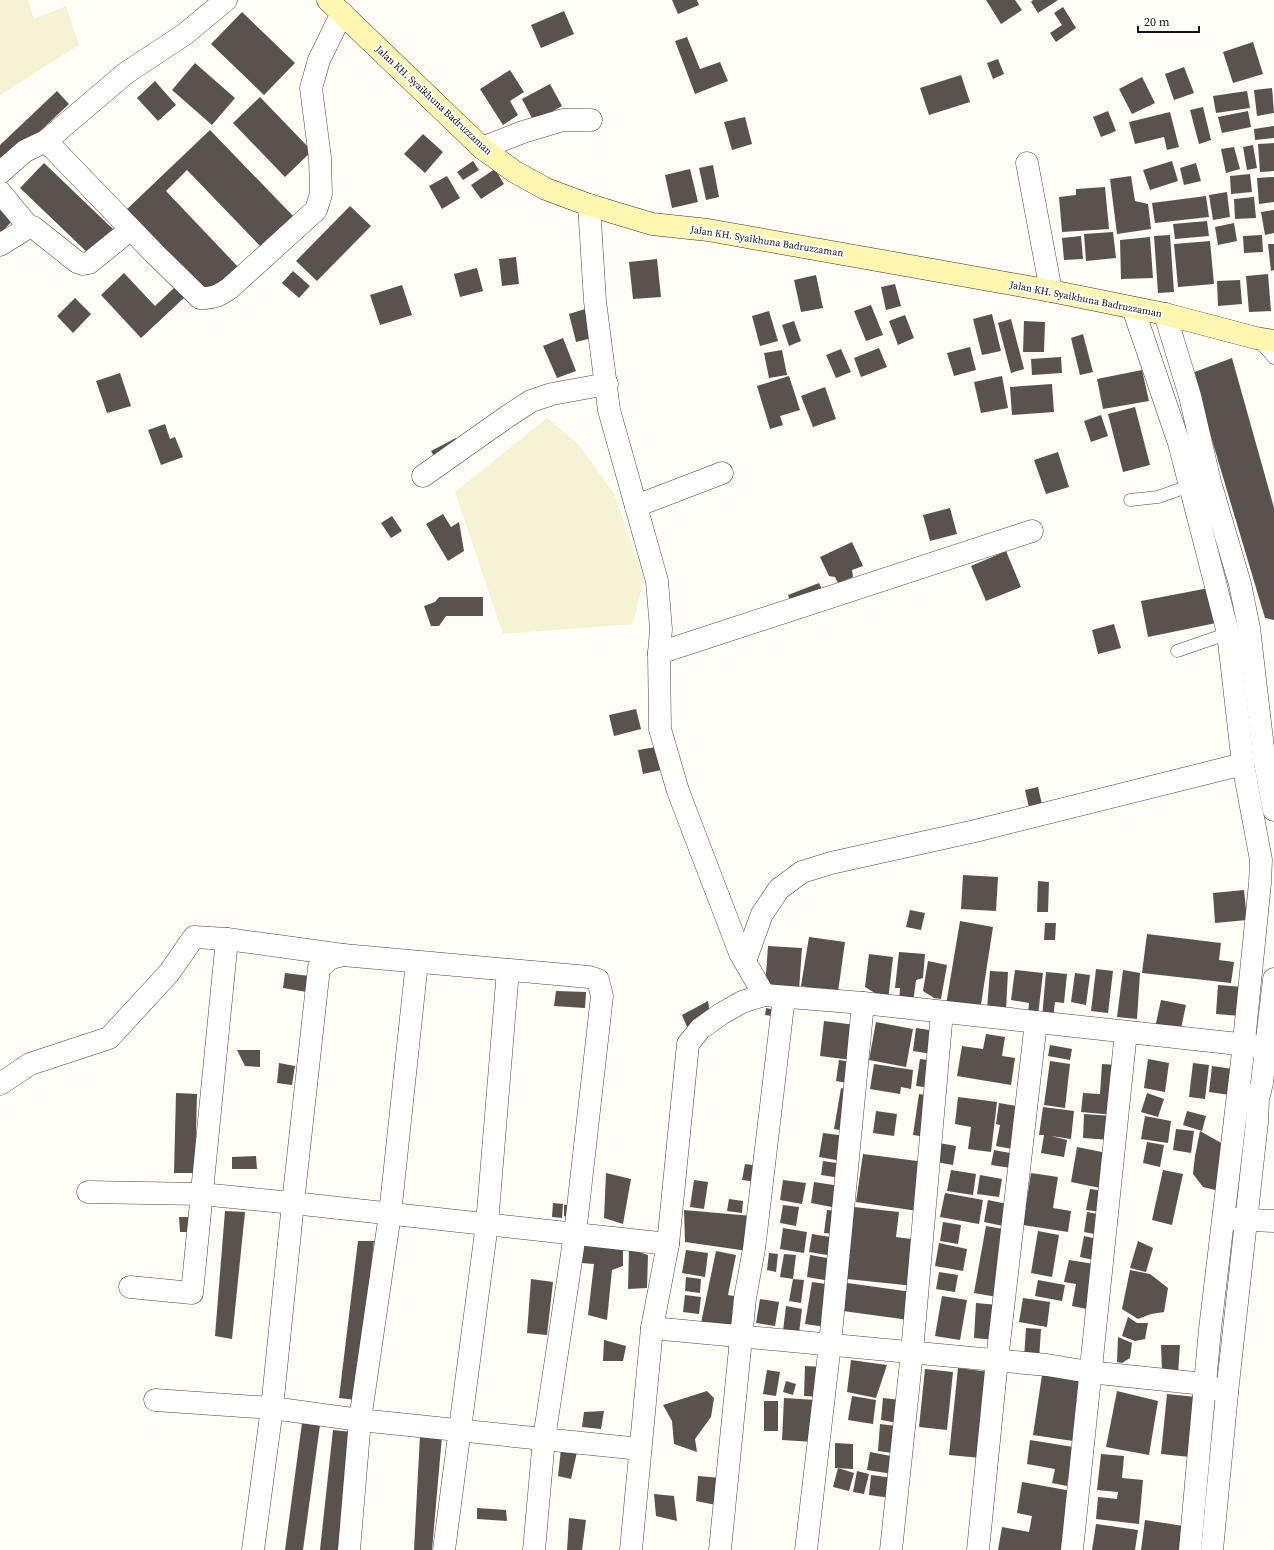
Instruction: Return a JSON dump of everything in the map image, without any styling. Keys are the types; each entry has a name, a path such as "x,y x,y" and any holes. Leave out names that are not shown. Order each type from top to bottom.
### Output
{"main road":[{"name":"Jalan KH. Syaikhuna Badruzzaman","path":"335,7 482,148 515,172 540,186 589,205 652,224 708,230 1051,291 1165,314 1265,340"}],"street":[{"path":"0,173 25,151 46,141 126,73 185,34 226,0"},
{"path":"46,141 200,298 209,299 218,296 230,288 316,210 321,194 320,158 311,88 335,7"},
{"path":"482,148 523,132 564,120 591,120"},
{"path":"1027,163 1051,291"},
{"path":"0,192 29,227 33,227 77,262 83,264 89,263 131,229"},
{"path":"589,205 595,302 607,384 609,410 656,581 661,629 659,653 660,729 678,791 740,953 774,996 754,1249 745,1298 720,1550"},
{"path":"0,245 29,227"},
{"path":"1133,308 1179,443 1200,484 1240,584 1249,628 1264,758 1274,810"},
{"path":"1165,314 1190,396 1200,484 1228,633 1243,764 1268,860 1260,883 1244,1044 1204,1384 1190,1550"},
{"path":"423,476 531,401 552,394 607,384"},
{"path":"636,506 722,473"},
{"path":"659,653 1032,532"},
{"path":"745,961 762,914 779,889 802,872 831,863 975,831 1243,764"},
{"path":"0,1084 30,1064 109,1038 169,973 194,937 227,939 343,955 589,977 598,980 602,996 574,1234 544,1439 534,1550"},
{"path":"130,1286 192,1293 227,939"},
{"path":"253,1550 272,1408 319,968 330,958 343,955"},
{"path":"349,1550 360,1420 390,1214 417,962"},
{"path":"444,1550 487,1224 508,970"},
{"path":"1212,1550 1227,1394 1258,1122 1266,1100 1262,1083 1274,978"},
{"path":"631,1550 652,1328 668,1244 688,1044 700,1029 742,1002 774,996 863,1003 1266,1046"},
{"path":"806,1550 830,1344 863,1003"},
{"path":"891,1550 912,1352 942,1012"},
{"path":"978,1550 997,1360 1036,1022"},
{"path":"1072,1550 1089,1372 1126,1032"},
{"path":"88,1192 201,1194 668,1244"},
{"path":"1223,1219 1274,1220"},
{"path":"652,1328 1047,1365 1089,1372 1204,1384 1227,1394"},
{"path":"155,1400 272,1408 360,1420 640,1449"}],"lane":[{"path":"1265,340 1274,358"},
{"path":"1130,500 1158,498 1200,484"},
{"path":"1176,651 1228,633 1249,628"}],"shaded area":[{"path":"0,0 28,0 34,19 66,6 79,45 0,95"},
{"path":"547,418 580,446 614,494 644,578 633,624 503,634 455,492"}],"building":[{"path":"672,0 697,0 699,5 678,14"},
{"path":"986,0 1015,0 1022,10 1001,24"},
{"path":"1033,0 1058,0 1038,13 1031,2"},
{"path":"1063,7 1076,28 1056,42 1050,33 1062,25 1054,13"},
{"path":"564,11 574,34 541,48 531,25"},
{"path":"242,12 295,63 264,95 211,44"},
{"path":"687,37 700,69 720,62 728,81 695,94 675,41"},
{"path":"1253,42 1263,74 1233,83 1223,52"},
{"path":"998,59 1004,74 993,79 987,63"},
{"path":"195,63 235,98 212,125 172,90"},
{"path":"1184,67 1194,93 1174,100 1165,74"},
{"path":"510,70 524,92 510,101 518,115 503,125 480,89"},
{"path":"961,75 970,102 929,115 920,88"},
{"path":"1142,77 1155,103 1132,114 1119,89"},
{"path":"155,81 176,105 158,121 137,98"},
{"path":"550,84 562,106 534,122 522,99"},
{"path":"1272,88 1274,113 1257,116 1254,90"},
{"path":"57,91 69,104 4,165 0,160 0,145"},
{"path":"1247,91 1250,108 1216,113 1213,96"},
{"path":"260,97 312,151 285,177 233,123"},
{"path":"1203,107 1211,140 1199,144 1190,110"},
{"path":"1108,111 1116,131 1101,137 1093,117"},
{"path":"1248,111 1251,127 1222,133 1218,117"},
{"path":"1170,112 1179,147 1167,150 1164,137 1135,144 1129,122"},
{"path":"745,117 752,144 732,150 724,122"},
{"path":"1274,126 1274,138 1255,140 1254,129"},
{"path":"210,130 294,217 261,247 187,170 166,191 242,271 213,299 126,210"},
{"path":"423,134 443,152 425,173 404,154"},
{"path":"1274,143 1274,171 1260,172 1258,144"},
{"path":"1253,145 1257,168 1247,170 1243,147"},
{"path":"1234,147 1240,169 1226,173 1221,149"},
{"path":"473,161 479,170 463,180 457,172"},
{"path":"1172,161 1178,181 1150,190 1143,170"},
{"path":"44,163 114,230 90,255 20,188"},
{"path":"1196,163 1201,181 1184,185 1180,168"},
{"path":"713,165 719,197 706,200 699,168"},
{"path":"495,169 504,184 481,199 471,185"},
{"path":"690,169 698,202 672,208 665,175"},
{"path":"1250,174 1252,192 1231,194 1230,176"},
{"path":"447,176 460,198 442,209 429,186"},
{"path":"1131,176 1135,201 1148,204 1151,229 1117,234 1110,179"},
{"path":"1274,177 1274,202 1259,204 1257,178"},
{"path":"1105,187 1109,229 1062,232 1059,197 1076,195 1076,189"},
{"path":"1227,192 1230,217 1213,220 1209,195"},
{"path":"1206,196 1209,217 1155,223 1152,203"},
{"path":"1254,197 1256,218 1235,219 1234,199"},
{"path":"350,206 371,226 317,281 296,261"},
{"path":"0,210 12,221 0,234"},
{"path":"1274,210 1274,233 1265,235 1261,212"},
{"path":"1207,221 1209,236 1175,239 1173,224"},
{"path":"1234,223 1237,241 1218,245 1215,227"},
{"path":"1113,232 1116,258 1086,261 1084,234"},
{"path":"1170,235 1174,292 1158,293 1154,236"},
{"path":"1262,235 1263,252 1244,253 1243,236"},
{"path":"1081,236 1083,259 1064,260 1062,238"},
{"path":"1150,237 1153,278 1121,279 1120,240"},
{"path":"1210,241 1214,284 1178,287 1174,244"},
{"path":"1268,244 1274,244 1274,270 1271,271"},
{"path":"516,257 519,284 502,286 499,259"},
{"path":"657,259 661,297 633,299 629,262"},
{"path":"477,268 483,291 460,297 454,274"},
{"path":"293,271 310,286 299,298 282,283"},
{"path":"124,273 155,306 175,287 185,297 141,338 101,295"},
{"path":"1268,274 1271,311 1249,312 1246,276"},
{"path":"816,275 823,308 801,312 794,280"},
{"path":"1240,280 1242,304 1218,306 1217,281"},
{"path":"895,284 901,306 886,310 881,287"},
{"path":"402,285 412,315 380,325 370,295"},
{"path":"75,298 91,314 73,333 57,316"},
{"path":"871,305 883,335 866,341 854,311"},
{"path":"585,309 592,338 576,342 569,314"},
{"path":"769,311 778,341 760,346 752,316"},
{"path":"992,314 1001,351 982,355 973,319"},
{"path":"905,315 914,338 898,345 889,321"},
{"path":"1011,319 1024,369 1011,373 998,323"},
{"path":"794,321 801,341 789,346 782,325"},
{"path":"1024,321 1045,322 1044,352 1023,352"},
{"path":"1083,334 1093,372 1080,375 1071,338"},
{"path":"563,338 576,371 557,378 543,346"},
{"path":"970,347 976,370 954,376 947,353"},
{"path":"879,348 887,367 861,377 854,358"},
{"path":"841,349 851,372 836,378 826,355"},
{"path":"782,350 787,375 769,378 764,353"},
{"path":"1061,357 1062,373 1032,375 1031,359"},
{"path":"1232,358 1274,508 1274,620 1265,618 1192,373"},
{"path":"1142,370 1149,401 1103,409 1097,379"},
{"path":"120,373 131,406 107,413 96,381"},
{"path":"789,376 800,410 780,416 783,425 770,429 757,386"},
{"path":"1002,376 1008,408 981,413 974,382"},
{"path":"1052,384 1054,412 1012,415 1010,387"},
{"path":"825,387 836,419 813,427 801,396"},
{"path":"1135,407 1150,465 1123,472 1108,414"},
{"path":"1101,415 1108,436 1091,442 1084,421"},
{"path":"165,424 170,439 175,437 183,457 161,465 148,430"},
{"path":"456,438 459,444 435,458 431,451"},
{"path":"1058,452 1069,487 1046,494 1034,460"},
{"path":"950,508 957,534 930,541 923,515"},
{"path":"443,514 451,527 459,522 464,551 448,561 426,524"},
{"path":"392,516 402,531 391,538 381,523"},
{"path":"852,542 863,566 852,570 853,577 838,583 835,577 829,576 820,557"},
{"path":"1006,551 1021,587 986,601 971,566"},
{"path":"819,583 824,594 792,606 788,595"},
{"path":"1214,587 1221,622 1148,637 1141,601"},
{"path":"439,597 483,597 483,616 446,616 439,626 431,626 424,606 435,602"},
{"path":"1114,624 1121,648 1098,654 1092,630"},
{"path":"636,709 641,729 614,736 609,715"},
{"path":"656,747 661,770 643,774 638,750"},
{"path":"1038,787 1043,809 1030,812 1025,790"},
{"path":"963,875 998,877 996,911 961,909"},
{"path":"1038,881 1049,882 1048,912 1037,912"},
{"path":"1244,890 1247,920 1215,923 1213,893"},
{"path":"910,910 925,913 921,930 906,927"},
{"path":"960,921 993,927 980,1011 946,1005"},
{"path":"1045,923 1056,923 1055,940 1044,940"},
{"path":"1147,934 1221,943 1219,960 1234,962 1231,983 1142,973"},
{"path":"809,937 845,942 838,992 801,986"},
{"path":"768,946 802,948 799,990 765,988"},
{"path":"899,952 925,954 923,978 916,980 913,1003 899,1002 900,988 895,988"},
{"path":"869,954 893,957 888,1001 865,987"},
{"path":"928,961 947,965 941,999 934,998 923,991"},
{"path":"1096,969 1113,971 1108,1013 1091,1011"},
{"path":"1015,970 1043,973 1038,1015 1028,1014 1029,1003 1011,1000"},
{"path":"1123,970 1140,973 1137,1019 1117,1017"},
{"path":"990,971 1008,972 1006,1010 987,1009"},
{"path":"1046,972 1067,974 1064,1003 1055,1002 1053,1019 1042,1018"},
{"path":"285,973 309,976 307,992 283,988"},
{"path":"1075,973 1090,975 1086,1005 1071,1002"},
{"path":"1218,985 1243,987 1241,1016 1216,1014"},
{"path":"556,991 586,992 585,1008 554,1006"},
{"path":"1161,1000 1186,1005 1180,1033 1155,1028"},
{"path":"708,1001 710,1014 687,1027 682,1015"},
{"path":"766,1008 781,1011 779,1017 765,1015"},
{"path":"824,1021 856,1025 852,1060 820,1056"},
{"path":"876,1022 913,1029 906,1067 869,1060"},
{"path":"916,1028 936,1031 932,1054 913,1051"},
{"path":"986,1034 1005,1037 1002,1056 1015,1058 1011,1085 957,1076 962,1046 983,1049"},
{"path":"1050,1045 1072,1049 1070,1060 1048,1056"},
{"path":"237,1050 260,1050 260,1067 245,1066"},
{"path":"920,1059 936,1061 932,1088 916,1086"},
{"path":"1148,1059 1169,1063 1165,1092 1144,1088"},
{"path":"839,1060 851,1062 847,1083 836,1081"},
{"path":"1050,1061 1070,1064 1065,1108 1044,1105"},
{"path":"279,1063 295,1066 292,1085 277,1083"},
{"path":"1193,1063 1209,1065 1205,1099 1189,1097"},
{"path":"874,1064 913,1070 911,1089 901,1087 900,1094 870,1089"},
{"path":"1102,1064 1118,1065 1114,1115 1081,1112 1083,1093 1100,1094"},
{"path":"1212,1066 1233,1069 1230,1095 1209,1092"},
{"path":"841,1088 851,1090 846,1131 834,1129"},
{"path":"176,1093 197,1094 195,1173 174,1173"},
{"path":"1147,1093 1164,1099 1158,1117 1141,1112"},
{"path":"919,1094 932,1096 926,1137 913,1135"},
{"path":"958,1097 997,1102 991,1152 968,1149 971,1127 955,1124"},
{"path":"999,1103 1022,1107 1012,1149 996,1146 1000,1125 996,1124"},
{"path":"1043,1107 1074,1111 1071,1139 1051,1136 1067,1140 1064,1157 1041,1153 1044,1135 1039,1135"},
{"path":"876,1111 897,1114 894,1136 873,1133"},
{"path":"1187,1111 1206,1116 1202,1131 1183,1125"},
{"path":"1084,1114 1112,1116 1111,1140 1083,1138"},
{"path":"1145,1116 1171,1121 1168,1143 1141,1139"},
{"path":"1176,1129 1194,1131 1191,1153 1173,1150"},
{"path":"1200,1131 1223,1144 1219,1191 1203,1187 1193,1174"},
{"path":"823,1133 846,1136 842,1161 819,1157"},
{"path":"1147,1142 1164,1145 1160,1167 1143,1163"},
{"path":"939,1143 956,1146 953,1165 936,1162"},
{"path":"1077,1147 1112,1154 1105,1189 1071,1182"},
{"path":"994,1150 1021,1155 1018,1169 991,1165"},
{"path":"863,1154 925,1162 918,1211 856,1202"},
{"path":"256,1156 257,1169 232,1169 232,1157"},
{"path":"823,1161 843,1164 841,1178 821,1175"},
{"path":"745,1164 759,1166 757,1182 742,1180"},
{"path":"951,1170 976,1174 973,1195 947,1191"},
{"path":"1163,1170 1183,1174 1172,1225 1152,1220"},
{"path":"606,1173 631,1179 623,1224 604,1218"},
{"path":"1031,1173 1058,1177 1053,1208 1071,1211 1068,1232 1023,1225"},
{"path":"980,1175 1002,1179 999,1197 977,1194"},
{"path":"694,1180 708,1182 704,1209 690,1207"},
{"path":"783,1180 806,1183 802,1204 780,1200"},
{"path":"814,1182 840,1186 837,1208 811,1203"},
{"path":"1090,1189 1105,1191 1102,1212 1086,1210"},
{"path":"945,1193 983,1200 979,1224 940,1217"},
{"path":"729,1199 743,1201 742,1213 727,1211"},
{"path":"988,1200 1012,1205 1008,1227 984,1222"},
{"path":"553,1203 563,1204 562,1218 552,1217"},
{"path":"564,1205 570,1205 570,1217 564,1216"},
{"path":"783,1205 799,1207 796,1226 780,1223"},
{"path":"854,1207 899,1212 896,1237 919,1240 914,1286 847,1279"},
{"path":"684,1210 752,1216 748,1251 685,1242"},
{"path":"827,1210 838,1211 835,1234 824,1233"},
{"path":"225,1211 245,1212 232,1339 215,1336"},
{"path":"1087,1212 1102,1215 1099,1235 1084,1232"},
{"path":"179,1217 198,1217 198,1232 180,1232"},
{"path":"943,1222 961,1225 958,1244 940,1241"},
{"path":"986,1226 1009,1230 997,1297 974,1293"},
{"path":"783,1228 807,1232 804,1253 780,1249"},
{"path":"1038,1231 1059,1235 1052,1277 1031,1273"},
{"path":"812,1234 836,1238 833,1256 809,1252"},
{"path":"1084,1236 1102,1240 1098,1261 1080,1257"},
{"path":"358,1241 374,1241 356,1400 339,1398"},
{"path":"1138,1241 1153,1248 1146,1272 1130,1268"},
{"path":"939,1243 967,1249 963,1271 935,1266"},
{"path":"584,1244 623,1246 623,1266 612,1270 607,1320 588,1315 594,1264 582,1263"},
{"path":"629,1249 648,1255 647,1288 628,1289"},
{"path":"686,1250 708,1253 705,1277 682,1273"},
{"path":"716,1251 736,1255 728,1295 745,1298 738,1331 701,1323"},
{"path":"769,1253 778,1254 776,1272 767,1270"},
{"path":"784,1254 796,1255 793,1279 780,1277"},
{"path":"810,1255 833,1259 830,1281 807,1277"},
{"path":"1069,1260 1094,1264 1087,1309 1072,1306 1076,1284 1064,1282"},
{"path":"1130,1270 1150,1274 1168,1288 1164,1312 1151,1314 1138,1319 1122,1309"},
{"path":"939,1272 958,1275 955,1292 936,1289"},
{"path":"686,1277 701,1279 700,1293 685,1291"},
{"path":"531,1279 553,1282 547,1335 527,1333"},
{"path":"793,1279 804,1280 801,1303 789,1301"},
{"path":"1038,1280 1065,1285 1062,1301 1035,1296"},
{"path":"812,1282 833,1285 826,1327 805,1324"},
{"path":"847,1283 912,1292 909,1320 843,1311"},
{"path":"685,1295 701,1297 699,1314 683,1312"},
{"path":"942,1296 967,1300 960,1340 935,1336"},
{"path":"1023,1298 1050,1302 1047,1327 1019,1322"},
{"path":"760,1299 779,1302 775,1326 756,1323"},
{"path":"976,1303 998,1305 996,1340 974,1338"},
{"path":"786,1306 802,1309 799,1333 783,1331"},
{"path":"1128,1317 1137,1323 1148,1323 1145,1339 1135,1341 1122,1336"},
{"path":"1026,1328 1041,1329 1039,1360 1024,1359"},
{"path":"1118,1337 1132,1343 1130,1358 1122,1363 1117,1362"},
{"path":"604,1340 626,1346 623,1361 603,1361"},
{"path":"1161,1345 1180,1345 1178,1373 1162,1372"},
{"path":"851,1360 887,1365 876,1398 847,1392"},
{"path":"805,1366 824,1367 823,1397 804,1396"},
{"path":"958,1368 990,1372 981,1458 949,1455"},
{"path":"925,1369 953,1372 947,1430 919,1427"},
{"path":"767,1370 780,1372 776,1396 763,1394"},
{"path":"1042,1375 1082,1381 1073,1441 1033,1435"},
{"path":"786,1381 796,1384 793,1395 783,1392"},
{"path":"707,1391 714,1398 711,1417 695,1439 697,1452 674,1444 672,1421 663,1405"},
{"path":"1117,1391 1158,1401 1149,1455 1106,1447"},
{"path":"1167,1394 1196,1397 1190,1457 1161,1454"},
{"path":"852,1396 876,1400 873,1424 848,1420"},
{"path":"784,1398 816,1400 814,1442 782,1440"},
{"path":"883,1398 901,1400 898,1423 881,1420"},
{"path":"764,1401 778,1401 778,1431 764,1431"},
{"path":"604,1411 601,1429 582,1427 584,1412"},
{"path":"302,1423 320,1425 303,1550 285,1550"},
{"path":"880,1424 904,1427 901,1454 878,1451"},
{"path":"333,1430 352,1432 339,1550 320,1550"},
{"path":"420,1435 442,1436 432,1550 414,1550"},
{"path":"1030,1440 1073,1447 1067,1486 1052,1483 1055,1469 1027,1464"},
{"path":"835,1443 853,1444 853,1469 835,1468"},
{"path":"561,1449 577,1452 571,1479 558,1476"},
{"path":"870,1452 896,1457 893,1474 867,1470"},
{"path":"1101,1454 1124,1456 1122,1478 1143,1480 1139,1524 1096,1519 1098,1497 1117,1499 1118,1492 1097,1490"},
{"path":"838,1468 854,1473 849,1491 833,1487"},
{"path":"857,1471 869,1474 864,1494 853,1492"},
{"path":"871,1475 893,1478 891,1498 869,1495"},
{"path":"698,1476 721,1478 716,1505 696,1501"},
{"path":"1022,1482 1077,1492 1067,1550 998,1550 1002,1527 1029,1532 1032,1516 1017,1513"},
{"path":"654,1494 674,1496 677,1521 656,1516"},
{"path":"477,1508 506,1510 507,1521 477,1519"},
{"path":"569,1518 586,1520 582,1550 567,1550"},
{"path":"1145,1520 1183,1526 1179,1550 1141,1550"},
{"path":"1096,1524 1138,1530 1135,1550 1092,1550"}]}
